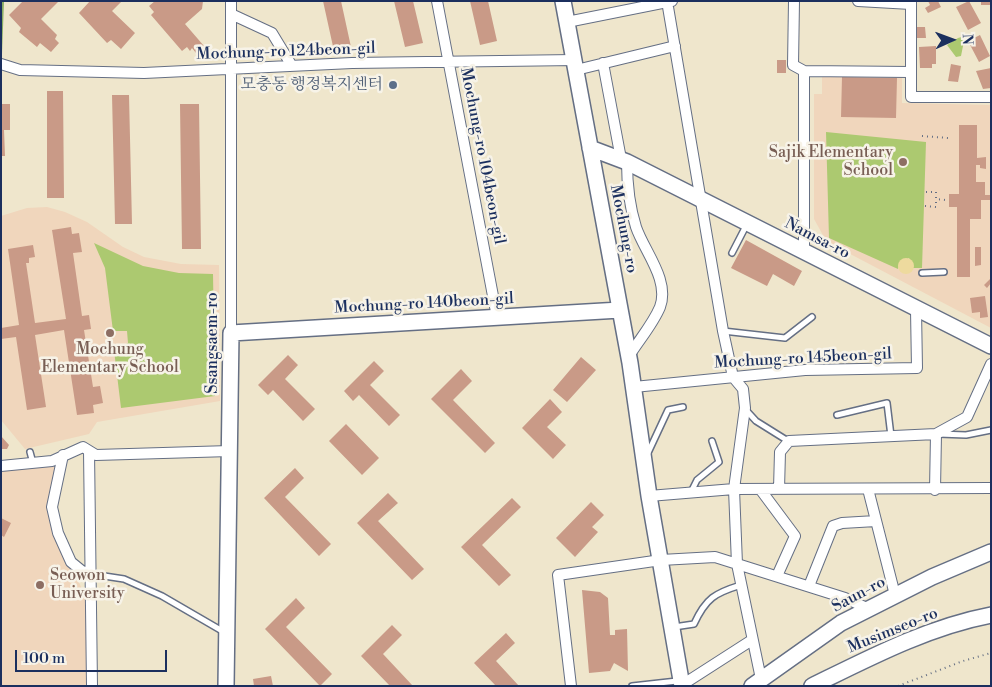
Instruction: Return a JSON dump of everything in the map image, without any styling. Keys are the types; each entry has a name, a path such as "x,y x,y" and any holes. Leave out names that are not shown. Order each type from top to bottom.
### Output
{"street":[{"name":"Ssangsaem-ro","path":"226,686 231,332 231,1"},
{"name":"Mochung-ro 104beon-gil","path":"437,1 450,61 497,317"},
{"name":"Mochung-ro","path":"563,1 629,356 649,496 678,660 679,684"},
{"path":"794,1 793,65 804,71 910,72"},
{"path":"858,1 911,3 911,97 991,97"},
{"path":"567,22 669,2 723,331 733,376 743,389 745,408 734,489 737,564 752,640 757,682"},
{"path":"231,14 272,33 292,66"},
{"name":"Mochung-ro 124beon-gil","path":"1,64 20,70 144,73 450,61 575,65 603,64 675,46"},
{"path":"603,64 624,161 630,208 642,244 658,274 662,295 660,306 629,356"},
{"path":"804,71 804,252"},
{"name":"Namsa-ro","path":"590,148 624,161 916,310 991,346"},
{"name":"Mochung-ro 140beon-gil","path":"231,332 620,310"},
{"name":"Mochung-ro 145beon-gil","path":"634,387 805,370 917,368 916,310"},
{"path":"779,489 780,452 789,441 936,434 967,417 991,364"},
{"path":"935,490 936,434"},
{"path":"1,466 52,461 82,447 96,455 230,450"},
{"path":"89,451 92,686"},
{"path":"63,455 52,507 58,533 71,562 82,571 91,574"},
{"path":"649,496 734,489 935,490 991,488"},
{"path":"760,489 795,536 777,576"},
{"path":"868,489 895,595"},
{"path":"809,586 833,526 842,523 876,521"},
{"name":"Saun-ro","path":"757,682 841,623 895,595 991,552"},
{"path":"571,686 558,576 661,560 715,557 809,586 869,609"},
{"name":"Musimseo-ro","path":"812,686 874,655 925,635 991,615"},
{"path":"679,684 752,640"}],"lane":[{"path":"732,253 747,224"},
{"path":"922,273 944,272"},
{"path":"723,331 785,338 812,317"},
{"path":"837,415 887,403 891,436"},
{"path":"644,463 668,410 683,407"},
{"path":"745,408 756,420 789,441"},
{"path":"936,434 966,435 991,430"},
{"path":"691,492 697,480 719,462 712,441"},
{"path":"30,452 33,463"},
{"path":"91,574 124,579 162,596 227,634"},
{"path":"672,627 694,624 702,607 717,593 741,585"},
{"path":"632,686 679,684"}],"path":[{"path":"922,136 948,138"},
{"path":"925,206 936,206 936,192 926,192"},
{"path":"936,199 946,200"},
{"path":"898,686 963,661 991,653"}],"shaded area":[{"name":"Sajik Elementary School","path":"822,74 902,76 902,103 991,105 991,328 835,246 824,237 814,219 814,94 822,94"},
{"name":"Mochung Elementary School","path":"47,207 65,212 87,222 123,247 144,257 181,264 219,265 220,401 97,422 89,434 25,449 1,420 1,216 27,208"},
{"name":"Seowon University","path":"54,465 56,478 50,520 88,602 87,686 1,686 1,469"}],"green space":[{"path":"1,1 4,1 2,54 1,54"},
{"path":"965,36 961,56 956,57 947,45"},
{"path":"826,132 926,142 922,268 913,268 909,258 899,264 898,269 829,238"},
{"path":"94,243 143,266 179,273 213,274 215,396 121,408 114,350 128,343 127,331 113,331 105,268"}],"sand":[{"path":"906,258 912,260 914,266 912,272 906,274 900,272 898,266 900,260"}],"building":[{"path":"23,1 58,2 41,19 57,35 55,39 59,43 51,52 40,43 37,47 19,32 21,28 9,15"},
{"path":"90,1 122,1 112,11 135,33 121,49 111,40 107,43 79,13"},
{"path":"155,1 203,1 202,9 185,24 204,46 196,53 192,48 190,51 187,47 182,51 151,15 154,12 149,6"},
{"path":"323,1 341,1 351,47 334,51"},
{"path":"394,1 413,1 423,43 405,47"},
{"path":"470,1 488,1 497,41 480,45"},
{"path":"928,1 938,1 941,7 928,13 925,8 930,5"},
{"path":"969,1 981,23 968,30 956,7"},
{"path":"981,1 991,1 991,5 981,5"},
{"path":"916,27 925,27 926,38 917,38"},
{"path":"980,35 990,56 979,62 968,41"},
{"path":"936,46 936,64 932,64 932,68 920,68 919,47"},
{"path":"777,60 786,60 786,73 777,73"},
{"path":"951,64 961,66 958,82 948,81"},
{"path":"991,68 991,88 983,89 976,71"},
{"path":"842,77 897,78 896,118 841,117"},
{"path":"47,91 63,91 64,198 47,198"},
{"path":"112,95 129,95 132,224 115,224"},
{"path":"1,104 10,104 10,130 4,130 5,156 1,156"},
{"path":"180,104 199,104 201,249 182,249"},
{"path":"959,125 977,125 977,158 986,157 986,169 976,165 976,182 985,182 985,195 991,195 991,200 981,200 981,219 970,219 970,277 957,277 957,207 949,207 949,194 959,194"},
{"path":"71,227 72,234 79,233 82,252 73,253 82,316 89,315 91,329 84,330 93,387 100,386 103,403 93,405 94,413 77,415 64,330 35,335 46,407 27,410 16,337 1,339 1,328 19,325 8,249 33,245 35,257 29,258 29,263 26,263 35,323 66,319 52,230"},
{"path":"746,240 802,271 794,286 773,274 767,286 731,268"},
{"path":"975,247 981,247 981,265 975,266"},
{"path":"991,278 991,283 987,288 984,285"},
{"path":"985,296 988,317 980,318 980,312 972,313 970,298"},
{"path":"288,355 298,365 285,379 315,409 303,421 273,390 268,395 258,385"},
{"path":"581,357 596,370 567,402 553,390"},
{"path":"374,361 384,371 370,385 400,415 389,426 359,395 353,401 344,391"},
{"path":"461,369 472,381 453,400 495,443 485,453 431,399"},
{"path":"550,399 562,412 547,427 566,445 553,459 522,428"},
{"path":"346,424 379,458 362,475 329,441"},
{"path":"1,436 9,445 7,449 1,449"},
{"path":"295,468 304,478 285,497 331,544 319,556 264,498"},
{"path":"388,493 398,503 378,521 424,569 412,580 357,523"},
{"path":"512,498 521,507 482,545 511,575 499,586 461,547"},
{"path":"591,502 604,515 592,527 598,532 575,557 556,538"},
{"path":"1,518 11,523 4,537 1,535"},
{"path":"582,590 600,592 608,598 610,635 615,635 615,630 627,629 628,671 614,663 610,671 589,673"},
{"path":"296,598 305,608 286,627 332,674 320,686 265,629"},
{"path":"392,625 402,635 383,654 413,686 390,686 361,656"},
{"path":"506,633 515,643 496,661 519,686 496,686 474,663"},
{"path":"271,676 273,686 254,686 253,679"}],"place":[{"name":"모충동 행정복지센터","path":"393,85"},
{"name":"Sajik Elementary School","path":"903,162"},
{"name":"Mochung Elementary School","path":"110,333"},
{"name":"Seowon University","path":"40,585"}]}
